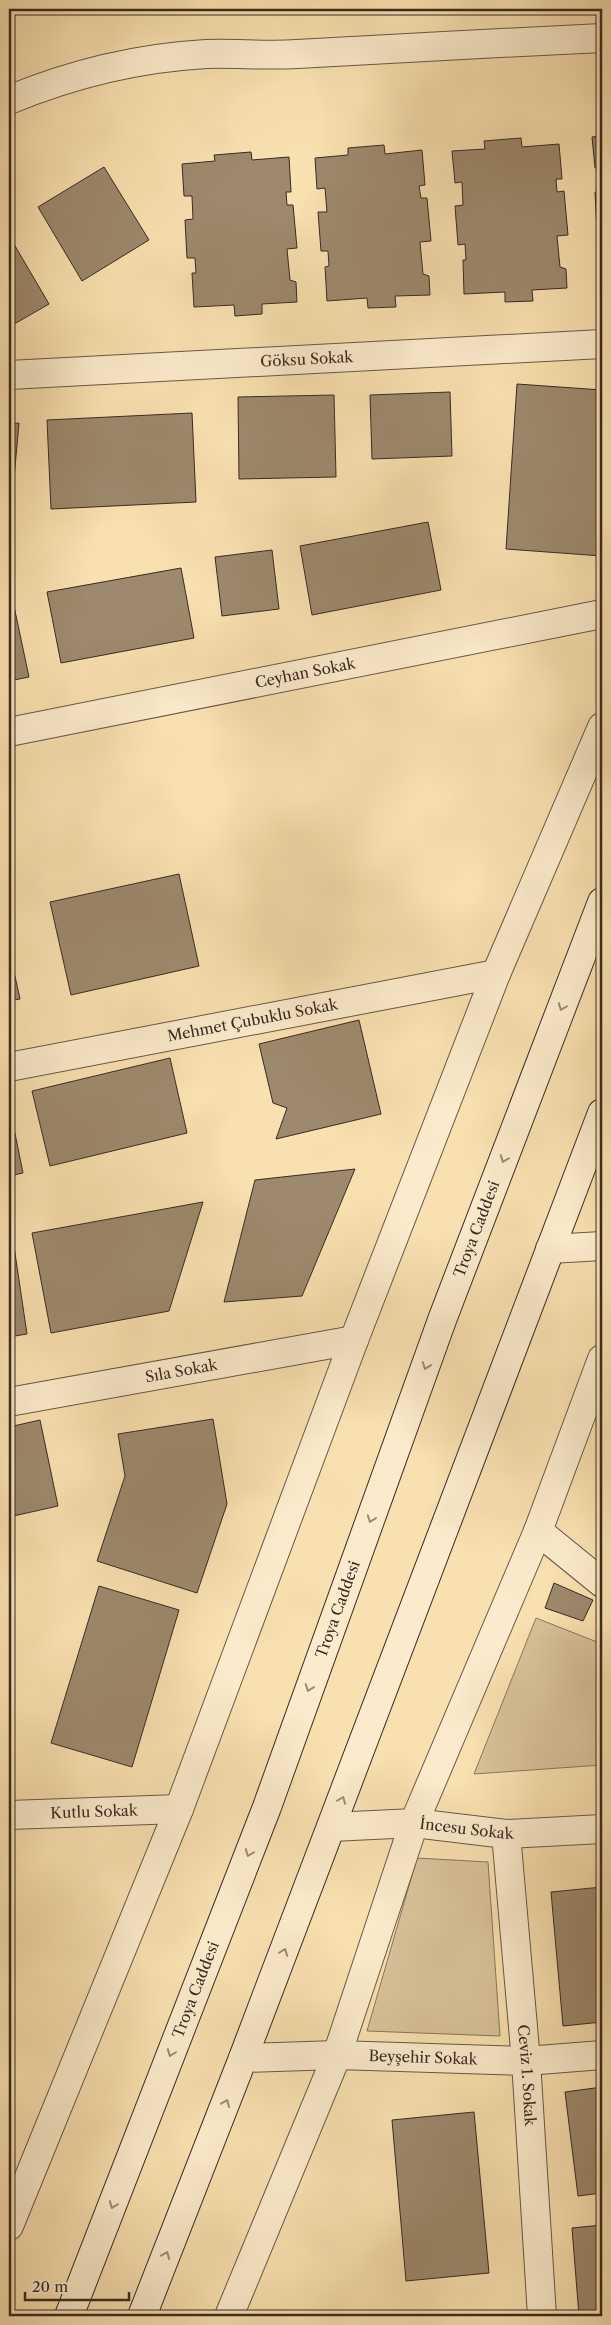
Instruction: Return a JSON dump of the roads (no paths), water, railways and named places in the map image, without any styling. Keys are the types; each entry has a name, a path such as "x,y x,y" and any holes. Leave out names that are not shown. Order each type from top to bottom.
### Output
{"street":[{"path":"9,100 53,81 110,66 168,57 208,54 290,54 602,38"},
{"name":"Göksu Sokak","path":"9,375 602,344"},
{"name":"Ceyhan Sokak","path":"9,732 602,614"},
{"path":"9,2226 179,1809 354,1340 496,974 602,727"},
{"name":"Troya Caddesi","path":"69,2316 266,1807 442,1320 602,902"},
{"name":"Mehmet Çubuklu Sokak","path":"9,1067 496,974"},
{"path":"142,2316 332,1828 602,1113"},
{"path":"550,1249 602,1246"},
{"name":"Sıla Sokak","path":"9,1402 354,1340"},
{"path":"229,2316 337,2055 414,1823 538,1531 602,1359"},
{"path":"538,1531 602,1583"},
{"name":"Kutlu Sokak","path":"9,1815 179,1809"},
{"name":"İncesu Sokak","path":"332,1828 414,1823 506,1834 602,1829"},
{"name":"Ceviz 1. Sokak","path":"506,1834 526,2061 542,2316"},
{"name":"Beyşehir Sokak","path":"244,2058 337,2055 526,2061 602,2055"}]}
